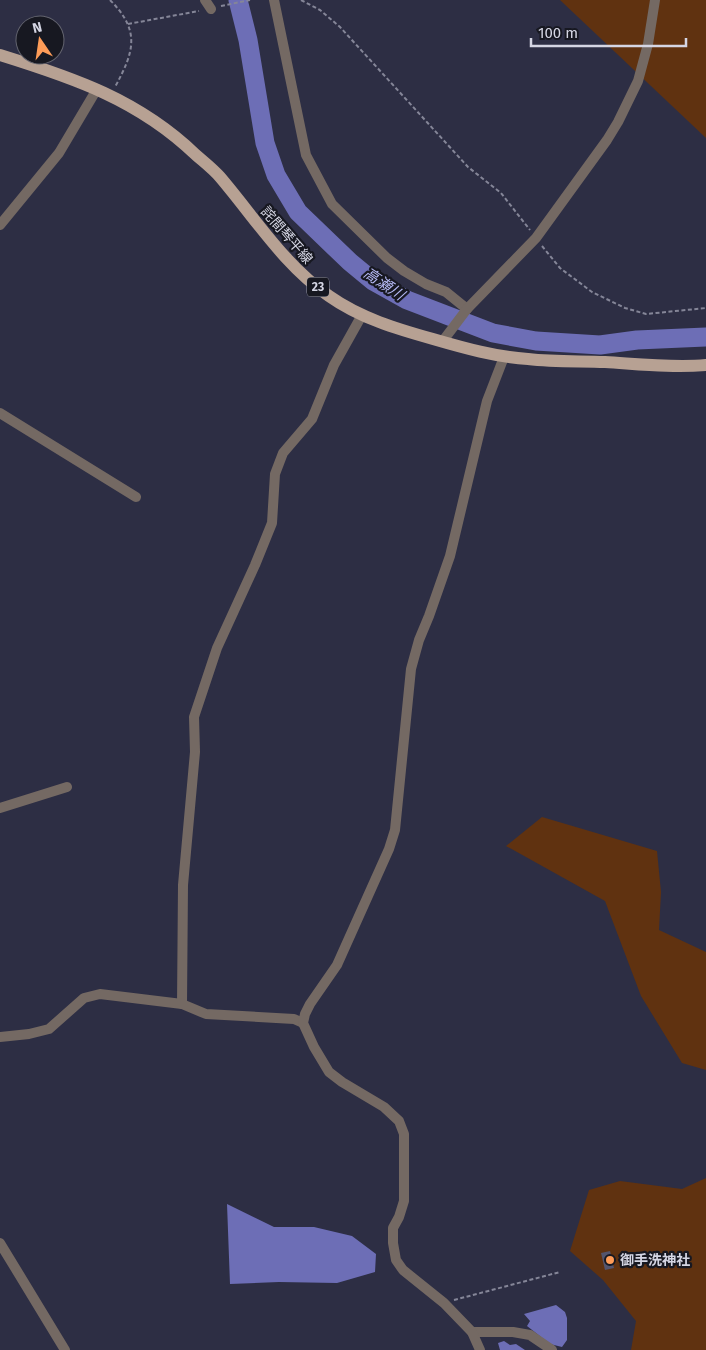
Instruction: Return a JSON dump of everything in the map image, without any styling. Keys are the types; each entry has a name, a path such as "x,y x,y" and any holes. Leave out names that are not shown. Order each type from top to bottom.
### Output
{"main road":[{"name":"詫間琴平線","path":"0,55 62,75 97,89 147,115 181,140 218,176 300,274 330,297 362,315 442,342 504,357 529,360 586,361 688,367 706,365"}],"street":[{"path":"274,0 306,155 332,204 387,258 426,284 446,292 467,309"},
{"path":"442,342 467,309 536,238 607,140 638,81 648,44 655,0"},
{"path":"0,225 58,153 97,89"},
{"path":"182,1004 183,885 195,752 194,717 217,648 256,565 272,523 275,474 283,452 312,419 334,365 362,315"},
{"path":"480,1350 472,1332 444,1303 403,1270 396,1260 393,1228 404,1201 404,1134 399,1121 384,1107 329,1072 314,1047 303,1022 310,1004 337,965 389,849 395,830 411,669 419,640 450,556 487,401 504,357"},
{"path":"0,413 136,497"},
{"path":"0,808 67,787"},
{"path":"0,1037 29,1034 49,1029 84,998 100,994 182,1004 206,1014 294,1019 303,1022"},
{"path":"0,1243 65,1350"},
{"path":"472,1332 513,1332 530,1335 552,1350"}],"path":[{"path":"110,0 120,9 128,24 131,38 131,54 111,96"},
{"path":"128,24 208,4 250,0"},
{"path":"301,0 320,10 340,27 468,167 501,193 560,268 592,292 624,308 646,314 706,308"},
{"path":"444,1303 560,1272"}],"shaded area":[{"path":"560,0 706,0 706,138"},
{"path":"542,817 657,851 661,892 659,930 706,952 706,1070 682,1063 641,996 605,901 506,846"},
{"path":"706,1178 706,1350 631,1350 636,1321 603,1280 570,1251 589,1190 620,1181 682,1189"}],"water":[{"path":"227,1204 274,1227 314,1227 352,1236 376,1254 375,1272 337,1283 279,1282 230,1284"},
{"path":"556,1305 565,1312 567,1318 567,1340 562,1347 550,1344 527,1326 530,1321 524,1314"},
{"path":"504,1341 510,1345 516,1344 525,1350 500,1350 498,1343"}],"building":[{"name":"御手洗神社","path":"610,1251 614,1268 605,1270 601,1253"}],"waterway":[{"name":"高瀬川","path":"238,0 248,40 265,143 276,175 298,212 350,262 373,281 407,300 493,333 536,341 600,345 637,340 706,337"}],"place":[{"name":"御手洗神社","path":"610,1260"}]}
